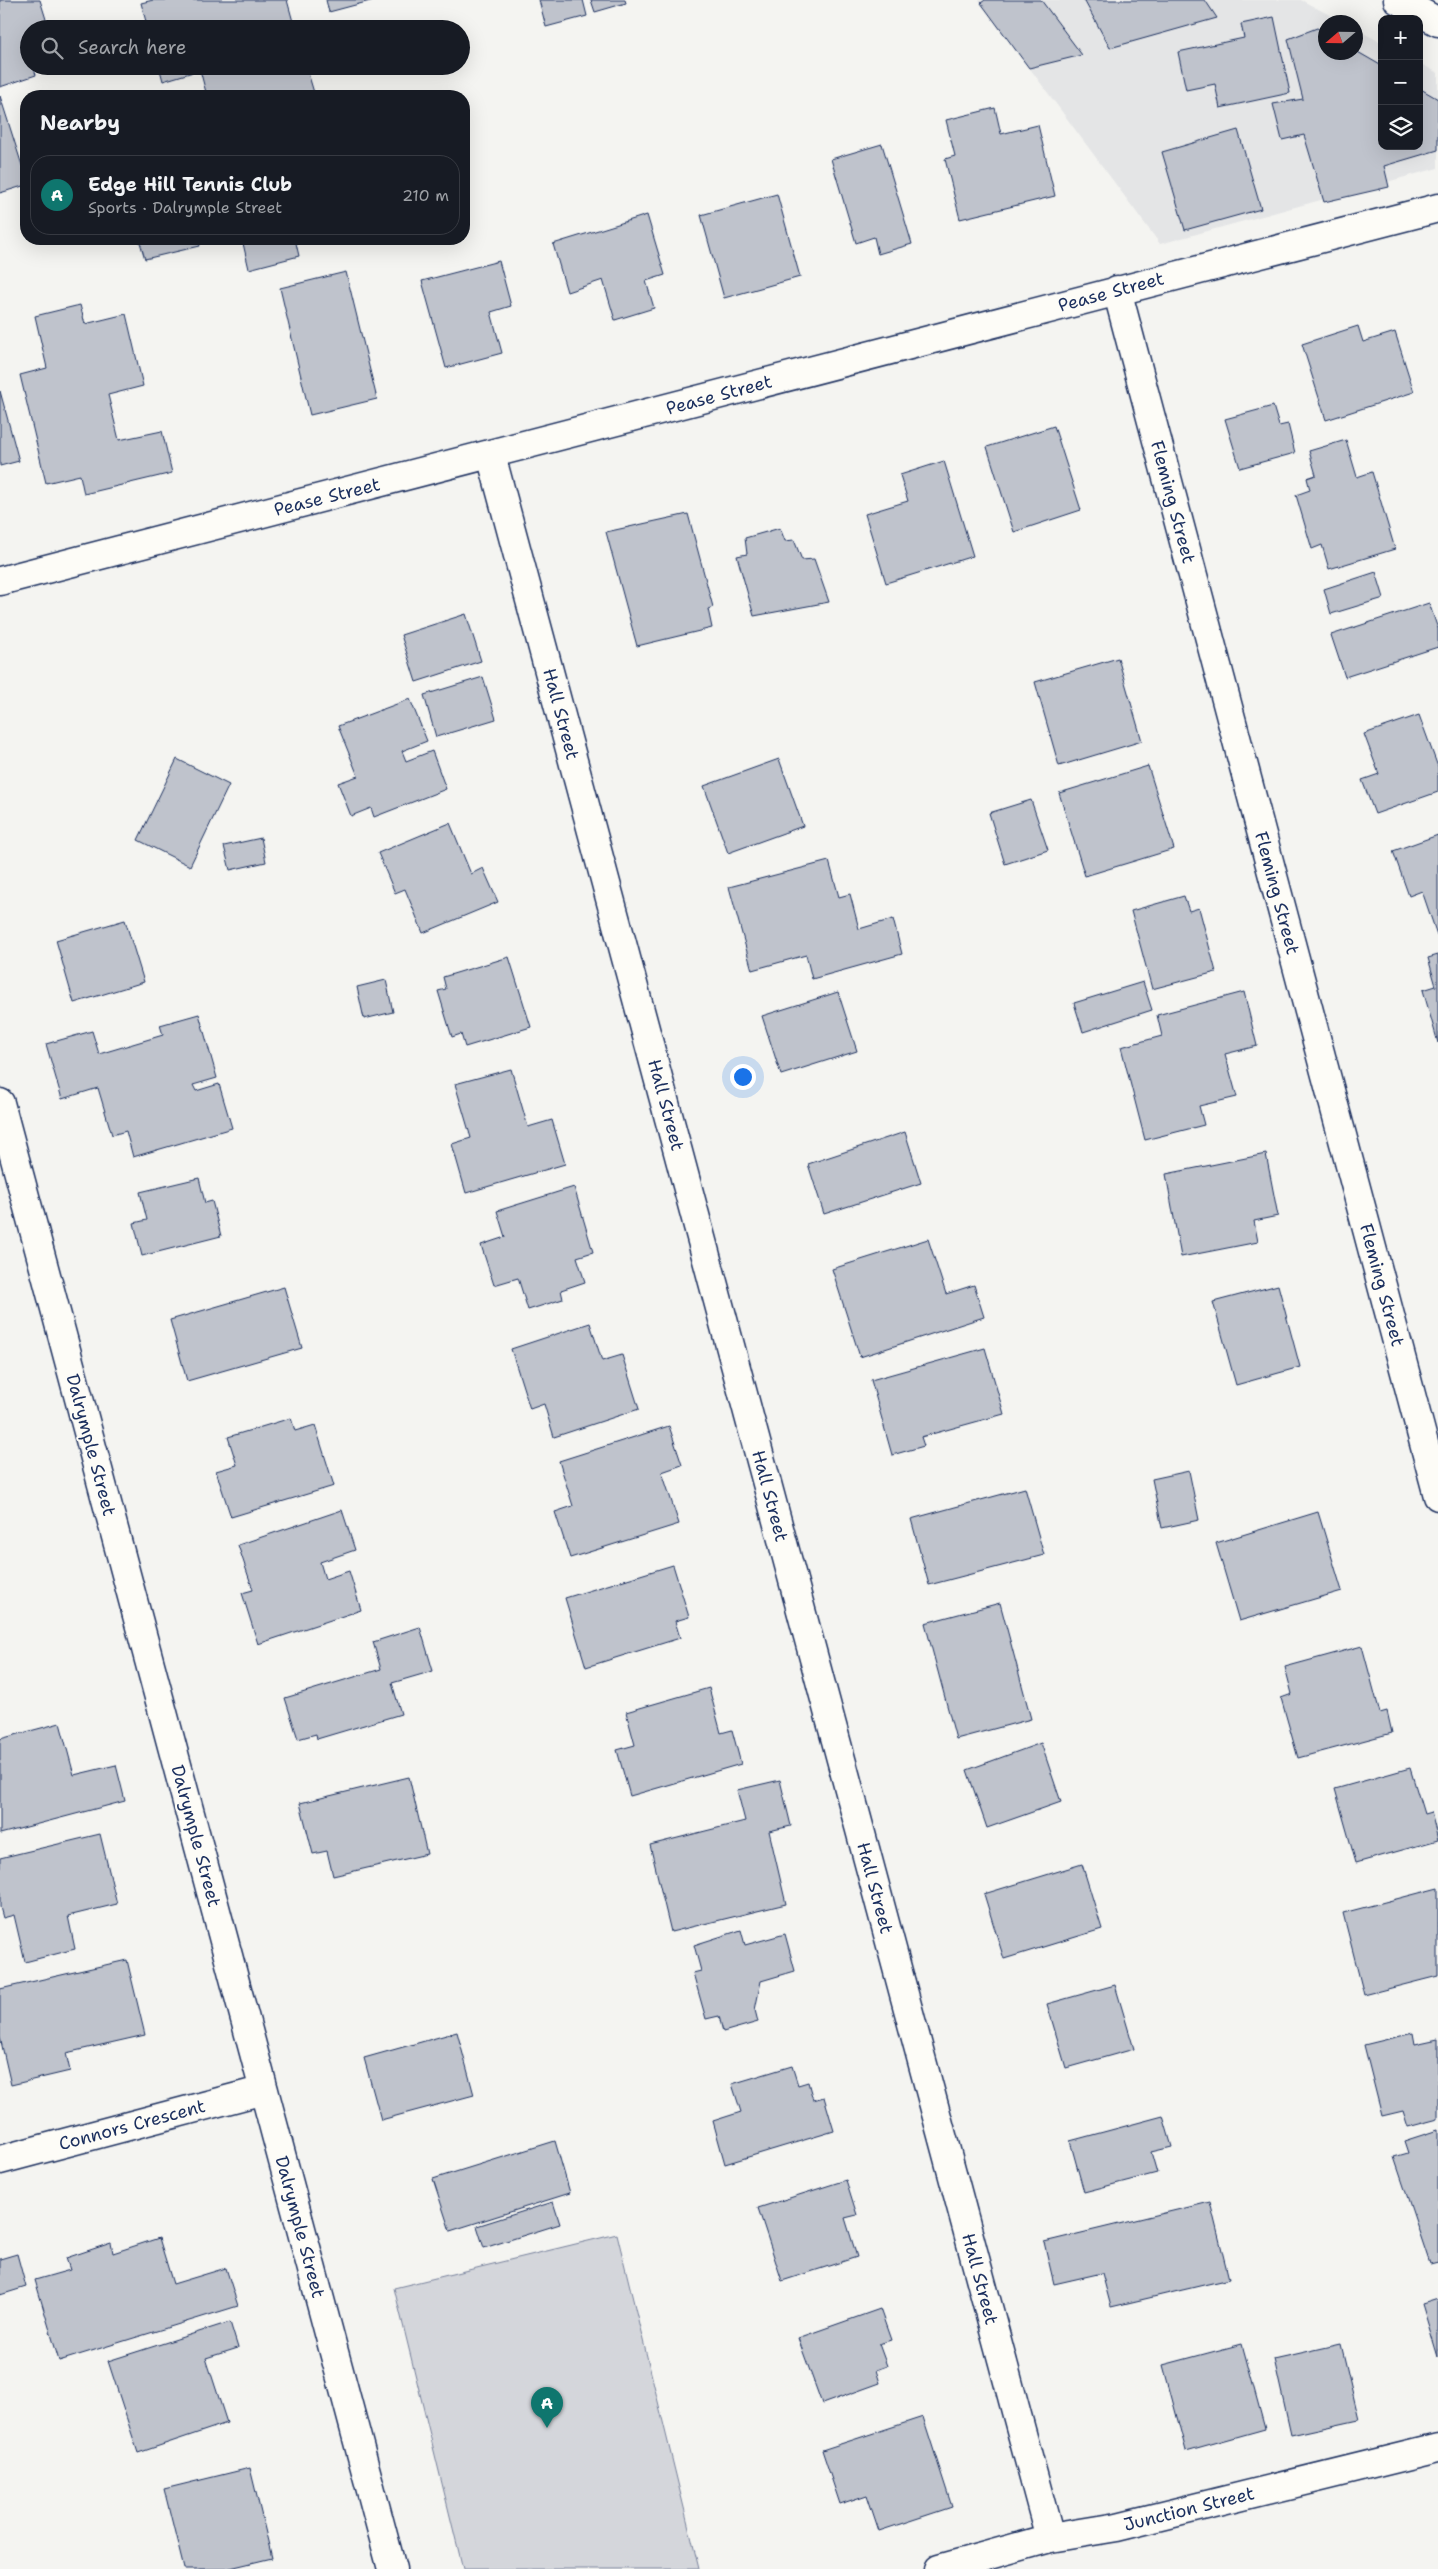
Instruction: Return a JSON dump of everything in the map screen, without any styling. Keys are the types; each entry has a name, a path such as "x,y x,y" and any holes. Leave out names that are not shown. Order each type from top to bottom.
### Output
{"street":[{"path":"1398,0 1438,22"},
{"name":"Pease Street","path":"0,580 1438,208"},
{"name":"Fleming Street","path":"1117,290 1438,1496"},
{"name":"Hall Street","path":"491,454 1050,2538"},
{"name":"Dalrymple Street","path":"0,1103 392,2569"},
{"name":"Connors Crescent","path":"0,2160 264,2090"},
{"name":"Junction Street","path":"939,2569 1050,2538 1117,2527 1438,2448"}],"shaded area":[{"path":"979,0 1301,0 1330,15 1318,15 1318,60 1363,60 1363,33 1378,41 1378,150 1423,150 1423,65 1438,73 1438,168 1160,244"},
{"path":"617,2234 699,2569 463,2569 394,2288"}],"building":[{"path":"0,0 40,0 46,20 20,20 20,75 36,75 0,87"},
{"path":"153,0 287,0 293,20 146,20 141,3"},
{"path":"326,0 374,0 329,12"},
{"path":"539,0 583,0 587,16 546,27"},
{"path":"591,0 625,0 626,3 595,12"},
{"path":"985,0 1041,0 1082,55 1029,68 981,3"},
{"path":"1084,0 1205,0 1217,18 1110,48"},
{"path":"1274,17 1290,93 1220,108 1215,84 1186,90 1178,52 1244,38 1241,24"},
{"path":"1317,28 1318,60 1363,60 1363,55 1378,64 1378,150 1423,150 1423,90 1438,99 1438,150 1384,166 1389,187 1324,202 1304,135 1282,140 1273,104 1303,99 1288,39"},
{"path":"161,75 183,75 163,81"},
{"path":"201,75 309,75 313,90 205,90"},
{"path":"0,96 20,159 20,187 0,193"},
{"path":"995,108 1001,134 1038,125 1055,196 960,219 945,159 955,156 946,120"},
{"path":"1238,130 1261,209 1185,230 1162,152"},
{"path":"882,144 912,244 878,254 874,237 856,243 831,159"},
{"path":"777,194 800,277 724,298 701,215"},
{"path":"647,215 665,275 646,281 654,308 615,320 603,280 567,292 553,244"},
{"path":"141,245 200,246 145,259"},
{"path":"243,245 296,245 299,256 249,269"},
{"path":"499,261 511,306 491,312 502,353 446,368 422,281"},
{"path":"346,272 377,399 310,415 280,288"},
{"path":"80,305 85,324 126,314 143,386 108,395 119,440 162,431 172,473 84,494 80,475 46,483 20,375 47,368 35,316"},
{"path":"1358,326 1363,342 1395,332 1414,392 1326,420 1302,344"},
{"path":"0,391 19,461 0,466"},
{"path":"1273,406 1279,426 1288,424 1295,453 1240,468 1225,419"},
{"path":"1054,426 1081,510 1014,532 987,447"},
{"path":"1346,440 1357,477 1372,472 1395,549 1329,569 1322,545 1312,549 1296,495 1310,490 1307,478 1316,475 1309,451"},
{"path":"944,461 973,556 886,583 865,514 908,501 900,475"},
{"path":"688,514 713,607 708,609 712,628 637,646 606,532"},
{"path":"780,528 785,541 794,540 802,560 814,559 829,602 754,616 737,556 747,554 745,538"},
{"path":"1376,572 1384,598 1331,614 1324,589"},
{"path":"1429,603 1438,629 1438,647 1345,677 1331,635"},
{"path":"466,614 481,661 416,682 401,635"},
{"path":"1118,658 1142,741 1059,766 1035,682"},
{"path":"483,677 496,719 436,737 424,695"},
{"path":"410,699 427,741 402,751 406,761 432,751 446,789 374,817 371,808 351,816 338,783 358,776 338,726"},
{"path":"1419,715 1438,767 1438,792 1375,814 1362,780 1379,774 1364,734"},
{"path":"177,759 229,785 190,866 138,840"},
{"path":"779,759 803,826 728,853 704,786"},
{"path":"1148,766 1174,849 1085,876 1059,793"},
{"path":"1031,800 1048,850 1005,864 989,813"},
{"path":"450,823 471,874 483,868 498,902 423,933 405,889 395,893 378,853"},
{"path":"1438,835 1437,935 1422,891 1409,896 1393,851"},
{"path":"261,838 266,862 230,870 224,846"},
{"path":"829,861 839,897 850,894 859,929 893,919 902,954 812,979 806,955 752,970 729,887"},
{"path":"1184,896 1189,911 1199,908 1216,972 1152,989 1131,911"},
{"path":"125,920 144,982 74,1003 56,940"},
{"path":"1438,955 1438,1043 1423,990 1436,986 1428,958"},
{"path":"509,957 531,1027 465,1047 461,1034 452,1037 438,991 446,989 443,977"},
{"path":"386,980 393,1012 364,1019 357,987"},
{"path":"1143,982 1152,1010 1083,1032 1074,1003"},
{"path":"838,992 857,1051 781,1075 762,1016"},
{"path":"1244,992 1257,1046 1225,1054 1237,1097 1199,1106 1204,1125 1145,1140 1121,1047 1162,1036 1157,1015"},
{"path":"199,1014 217,1078 193,1085 196,1091 219,1084 232,1128 133,1157 126,1131 112,1135 98,1088 62,1099 46,1044 92,1031 99,1054 163,1035 160,1025"},
{"path":"511,1069 528,1127 552,1120 565,1164 466,1193 452,1144 471,1138 455,1084"},
{"path":"905,1132 921,1183 824,1214 808,1164"},
{"path":"1266,1154 1278,1216 1254,1221 1258,1242 1181,1257 1166,1174"},
{"path":"199,1178 205,1203 212,1201 221,1236 142,1256 134,1223 147,1220 140,1192"},
{"path":"574,1187 593,1252 577,1257 585,1282 561,1290 563,1299 528,1310 518,1278 494,1285 481,1245 505,1237 497,1211"},
{"path":"928,1239 946,1294 974,1285 984,1317 860,1357 832,1269"},
{"path":"1278,1285 1300,1367 1236,1385 1213,1302"},
{"path":"284,1287 302,1348 187,1381 170,1320"},
{"path":"590,1323 602,1361 622,1355 639,1409 554,1437 544,1404 530,1409 511,1349"},
{"path":"985,1348 1004,1414 921,1437 924,1446 892,1455 871,1380"},
{"path":"291,1418 295,1431 315,1425 334,1486 231,1517 216,1471 237,1465 228,1437"},
{"path":"669,1426 682,1465 662,1472 679,1524 570,1558 555,1512 573,1506 559,1461"},
{"path":"1189,1471 1199,1520 1162,1528 1152,1479"},
{"path":"1025,1488 1044,1555 929,1585 911,1519"},
{"path":"342,1510 355,1550 320,1562 325,1579 349,1571 361,1610 258,1644 242,1593 253,1590 238,1545"},
{"path":"1318,1512 1342,1591 1239,1621 1216,1543"},
{"path":"673,1565 689,1617 675,1621 680,1638 586,1667 565,1598"},
{"path":"1000,1603 1031,1719 956,1739 925,1623"},
{"path":"420,1627 433,1671 392,1683 401,1714 317,1739 316,1734 298,1739 285,1698 381,1669 373,1642"},
{"path":"1362,1646 1380,1713 1387,1711 1392,1733 1298,1758 1281,1698 1292,1694 1285,1667"},
{"path":"709,1688 721,1733 732,1730 741,1764 630,1796 617,1750 635,1745 626,1712"},
{"path":"60,1723 74,1775 116,1765 125,1801 0,1834 0,1739"},
{"path":"1041,1743 1061,1802 987,1828 967,1770"},
{"path":"1410,1768 1424,1814 1431,1812 1438,1840 1356,1863 1335,1789"},
{"path":"409,1777 427,1854 333,1876 327,1851 313,1854 300,1803"},
{"path":"780,1780 791,1826 769,1831 786,1904 671,1932 650,1845 745,1821 737,1790"},
{"path":"100,1834 117,1904 68,1916 75,1949 25,1962 14,1915 3,1918 0,1907 0,1858"},
{"path":"1082,1864 1102,1929 1004,1959 984,1894"},
{"path":"1438,1888 1438,1976 1364,1995 1343,1913"},
{"path":"741,1930 745,1945 785,1934 795,1971 761,1981 755,2010 758,2022 723,2032 719,2016 706,2019 693,1973 701,1971 694,1945"},
{"path":"127,1960 145,2035 66,2053 70,2071 11,2085 0,2037 0,1989"},
{"path":"1115,1985 1134,2049 1066,2068 1047,2004"},
{"path":"457,2032 474,2095 381,2120 364,2058"},
{"path":"1413,2033 1415,2044 1438,2039 1438,2119 1408,2127 1403,2111 1382,2116 1364,2045"},
{"path":"792,2066 798,2085 808,2082 813,2100 824,2097 834,2131 725,2164 713,2121 741,2112 732,2084"},
{"path":"1163,2116 1172,2147 1151,2152 1157,2173 1084,2192 1070,2141"},
{"path":"1438,2130 1438,2262 1430,2264 1394,2157 1408,2153 1404,2141"},
{"path":"555,2141 570,2193 450,2231 433,2179"},
{"path":"846,2180 857,2215 845,2218 857,2257 782,2281 758,2208"},
{"path":"553,2202 560,2224 484,2248 477,2226"},
{"path":"1210,2202 1229,2279 1111,2307 1102,2273 1054,2284 1044,2242"},
{"path":"159,2238 173,2284 226,2268 238,2306 59,2361 35,2280 70,2270 66,2258 111,2243 113,2253"},
{"path":"17,2254 26,2287 0,2295 0,2259"},
{"path":"1438,2299 1438,2357 1422,2304"},
{"path":"880,2309 891,2340 879,2344 887,2366 876,2370 880,2383 822,2404 798,2338"},
{"path":"230,2322 238,2348 206,2358 227,2423 138,2453 108,2361"},
{"path":"1242,2344 1265,2429 1186,2451 1163,2365"},
{"path":"1341,2344 1359,2420 1291,2435 1274,2359"},
{"path":"923,2417 952,2507 879,2531 867,2495 840,2504 822,2450"},
{"path":"250,2468 272,2558 226,2569 184,2569 164,2489"}],"place":[{"name":"Edge Hill Tennis Club","path":"547,2428"}]}
